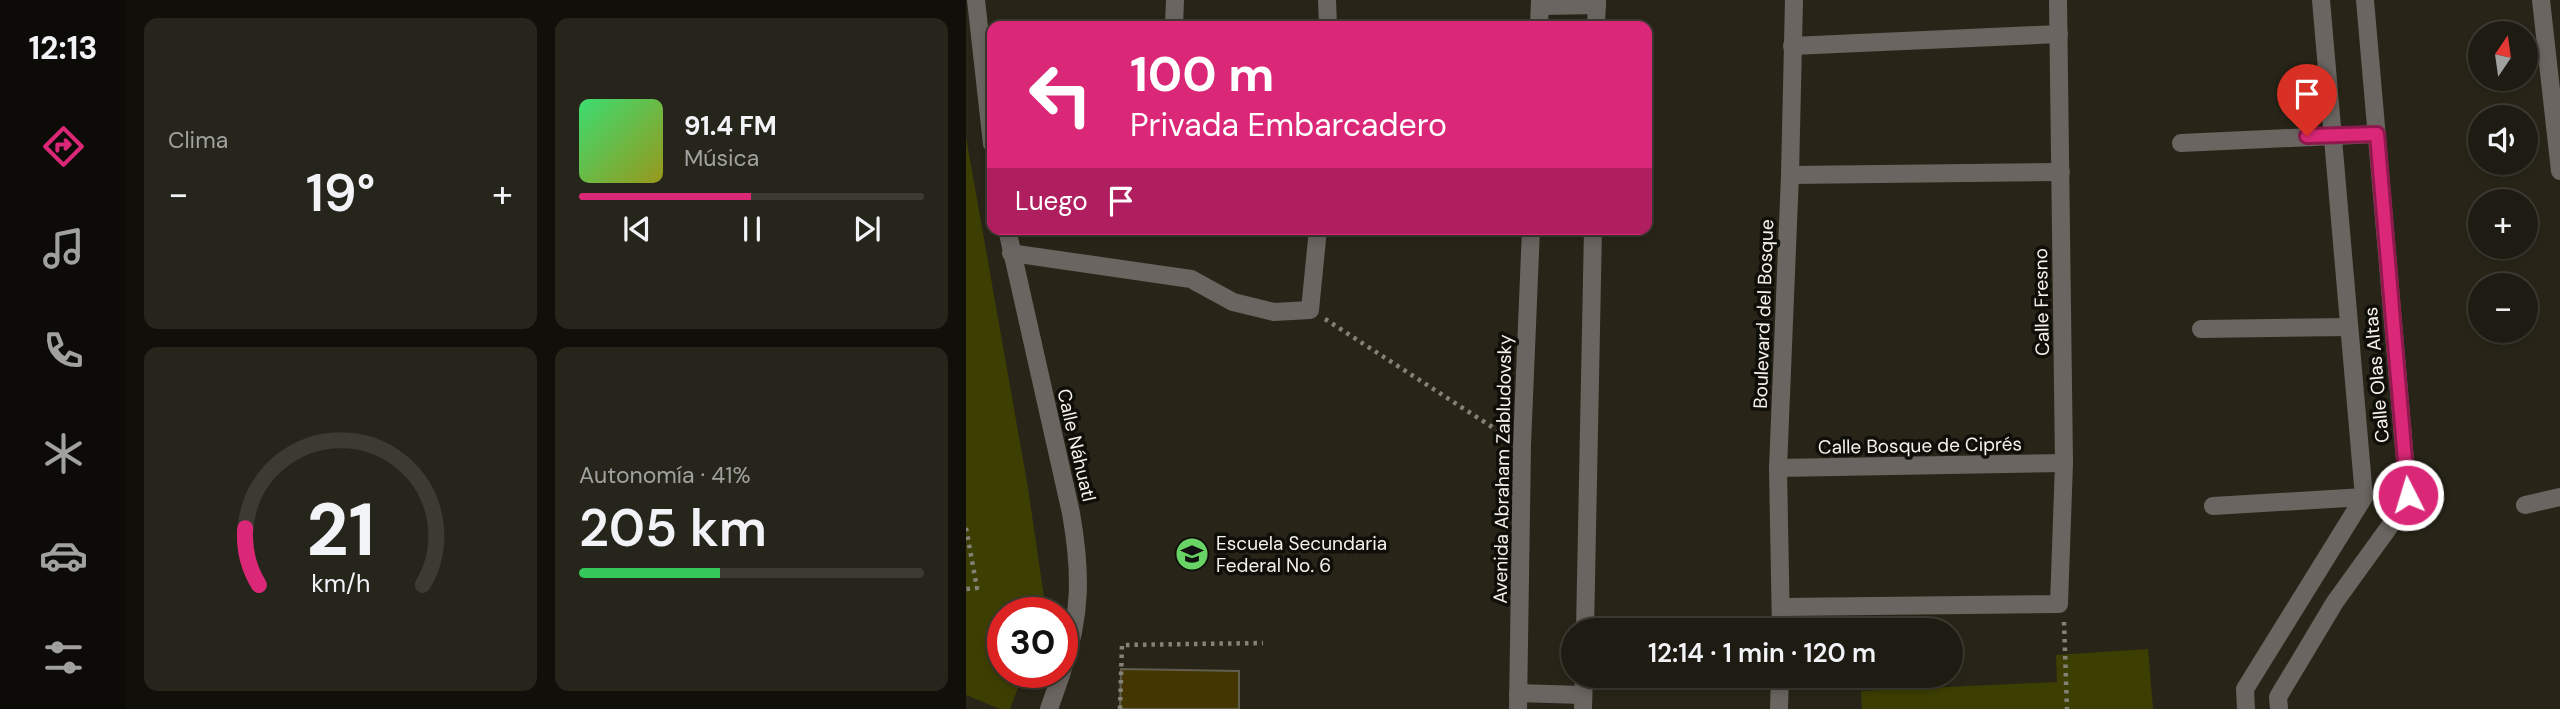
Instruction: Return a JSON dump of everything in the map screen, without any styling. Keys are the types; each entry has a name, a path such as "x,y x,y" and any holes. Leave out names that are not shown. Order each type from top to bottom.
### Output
{"street":[{"path":"966,88 987,78 976,0"},
{"path":"1174,21 1175,0"},
{"path":"1327,0 1328,21"},
{"name":"Boulevard del Bosque","path":"1782,618 1778,468 1794,0"},
{"name":"Calle Fresno","path":"2058,0 2064,463 2059,604"},
{"name":"Calle Olas Altas","path":"2320,0 2364,497"},
{"name":"Calle Olas Altas","path":"2279,709 2278,697 2335,602 2400,512 2408,495 2365,0"},
{"path":"2541,0 2560,171"},
{"path":"1539,21 1540,3 1597,2 1596,21"},
{"path":"1792,46 2059,34"},
{"path":"2181,143 2377,134"},
{"path":"1790,176 2061,172"},
{"name":"Calle Náhuatl","path":"1008,235 1071,513 1079,559 1077,597"},
{"path":"1011,253 1191,279 1233,302 1274,312 1310,310 1317,235"},
{"name":"Avenida Abraham Zabludovsky","path":"1518,701 1522,445 1531,235"},
{"path":"1585,618 1593,235"},
{"path":"2201,329 2349,327"},
{"name":"Calle Bosque de Ciprés","path":"1778,468 2064,463"},
{"path":"2213,506 2364,497"},
{"path":"2246,709 2245,689 2364,497"},
{"path":"2525,505 2560,497"},
{"path":"2307,588 2335,602"},
{"path":"1782,607 2059,604"},
{"name":"Calle Náhuatl","path":"1048,709 1056,688"},
{"path":"1779,709 1780,688"},
{"path":"1518,701 1583,702"}],"path":[{"path":"1310,310 1522,445"},
{"path":"966,528 977,588 966,589"},
{"path":"2059,604 2064,619 2067,709"},
{"path":"1120,709 1122,645 1263,643"}],"shaded area":[{"path":"966,137 1028,488 1044,597 987,597 987,688 1018,688 1010,709 1000,709 966,695"},
{"path":"2148,649 2153,709 1862,709 1861,691 2057,682 2056,655"}],"building":[{"path":"1121,669 1239,671 1239,709 1120,709"}],"place":[{"name":"Escuela Secundaria Federal No. 6","path":"1192,554"}],"route":[{"path":"2307,136 2377,134 2408,495"}]}
